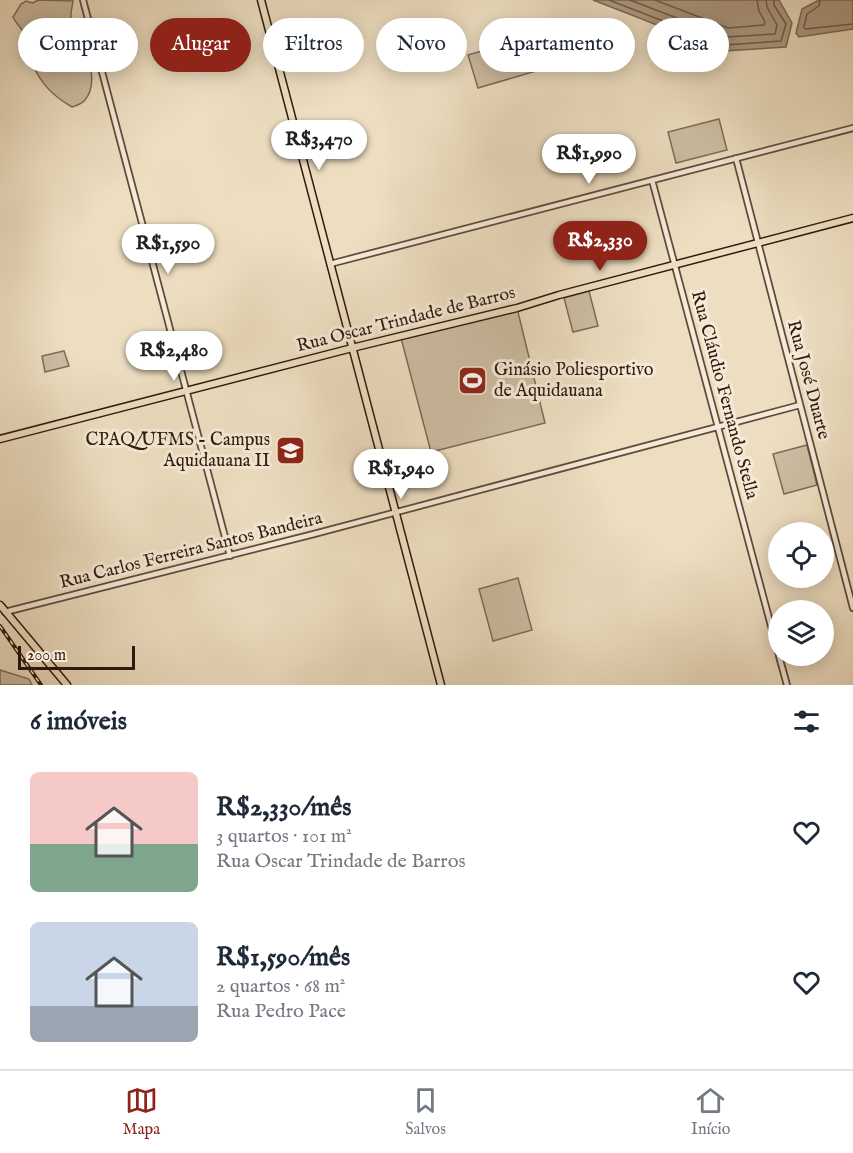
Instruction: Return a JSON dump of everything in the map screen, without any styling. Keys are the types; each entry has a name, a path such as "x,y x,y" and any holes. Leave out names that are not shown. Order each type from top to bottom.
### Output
{"main road":[{"path":"261,0 441,685"},
{"name":"Rua Oscar Trindade de Barros","path":"0,439 517,308 853,218"},
{"path":"0,605 67,685"}],"street":[{"path":"83,0 230,556"},
{"path":"330,264 853,128"},
{"name":"Rua José Duarte","path":"736,158 853,608"},
{"name":"Rua Cláudio Fernando Stella","path":"652,180 768,613"},
{"name":"Rua Carlos Ferreira Santos Bandeira","path":"5,612 396,513 800,405"},
{"name":"Rua Cláudio Fernando Stella","path":"782,666 787,685"}],"shaded area":[{"path":"38,0 73,1 71,18 18,18 18,24 13,17 21,4 26,1 33,3"},
{"path":"479,52 479,72 533,72 478,88 468,55"},
{"path":"37,72 91,72 91,85 85,100 72,107 50,91"},
{"path":"719,119 727,150 676,163 668,132"},
{"path":"589,291 598,326 573,332 564,298"},
{"name":"Ginásio Poliesportivo de Aquidauana","path":"517,308 545,423 431,452 401,338"},
{"path":"64,351 69,366 45,372 42,356"},
{"path":"807,445 817,485 784,494 773,454"},
{"path":"518,578 532,630 493,641 479,589"},
{"path":"0,670 29,679 32,685 0,685"}],"water":[{"path":"593,0 779,0 792,23 786,47 729,51 729,18 647,18 647,21"},
{"path":"819,0 853,0 853,29 799,37 796,33 802,9"}],"railway":[{"path":"0,626 41,685"}],"place":[{"name":"Ginásio Poliesportivo de Aquidauana","path":"473,380"},
{"name":"CPAQ/UFMS - Campus Aquidauana II","path":"291,450"}]}
